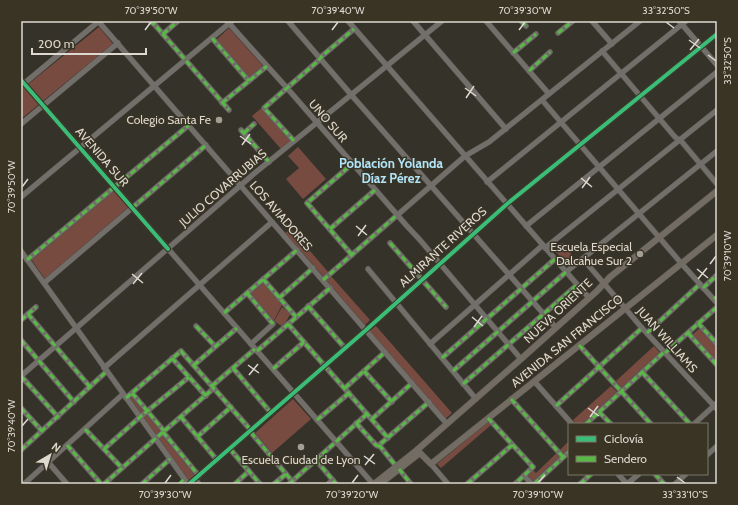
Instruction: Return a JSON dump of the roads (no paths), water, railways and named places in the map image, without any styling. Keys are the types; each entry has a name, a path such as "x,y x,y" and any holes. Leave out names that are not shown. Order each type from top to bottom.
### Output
{"main road":[{"name":"NUEVA ORIENTE","path":"419,452 447,424 597,291 610,276 717,191"},
{"name":"AVENIDA SAN FRANCISCO","path":"431,464 717,235"},
{"path":"373,484 419,452 431,464"},
{"path":"381,484 398,468"}],"street":[{"path":"22,83 98,21"},
{"name":"LOS AVIADORES","path":"98,21 447,424"},
{"path":"150,21 229,110"},
{"path":"163,34 178,21"},
{"path":"288,21 351,95 556,328"},
{"path":"348,21 589,298"},
{"path":"413,21 506,129"},
{"name":"JULIO COVARRUBIAS","path":"21,376 241,185 442,21"},
{"path":"486,21 549,94"},
{"path":"521,21 526,26"},
{"path":"558,33 573,21"},
{"path":"592,21 612,44"},
{"path":"323,280 465,156 485,146 640,21"},
{"path":"21,197 212,38 229,22"},
{"name":"UNO SUR","path":"229,22 397,216 440,263 521,359"},
{"path":"487,182 682,22 717,65"},
{"path":"294,141 264,108 354,29"},
{"path":"514,53 536,34"},
{"name":"ALMIRANTE RIVEROS","path":"188,484 325,366 507,204 717,34"},
{"path":"212,38 249,81"},
{"path":"21,124 118,43"},
{"path":"602,51 717,184"},
{"path":"529,71 550,52"},
{"path":"222,103 267,66"},
{"path":"526,226 717,72"},
{"name":"AVENIDA SUR","path":"22,83 44,105 373,484"},
{"path":"542,100 681,263 716,299"},
{"path":"430,344 544,247 717,110"},
{"path":"254,124 243,132 269,162"},
{"path":"28,260 189,125"},
{"path":"44,283 206,144"},
{"path":"453,371 566,272 717,151"},
{"path":"352,164 307,203 352,255"},
{"path":"330,229 375,190"},
{"path":"21,450 90,387 106,370 272,222"},
{"path":"390,243 446,307"},
{"path":"224,313 297,250"},
{"path":"21,251 188,484"},
{"path":"442,358 555,259"},
{"name":"JUAN WILLIAMS","path":"583,259 642,328 716,406"},
{"path":"279,298 313,268"},
{"path":"368,269 476,399"},
{"path":"647,333 717,275"},
{"path":"263,279 296,317"},
{"path":"463,384 577,284"},
{"path":"67,445 103,484 206,396 213,387 233,368 330,288"},
{"path":"247,293 273,324 251,344"},
{"path":"308,306 345,348"},
{"path":"21,320 36,307"},
{"path":"587,423 642,372 717,307"},
{"path":"28,314 90,387"},
{"path":"698,323 717,344"},
{"path":"288,324 388,438"},
{"path":"196,326 215,346"},
{"path":"194,365 237,328"},
{"path":"556,406 642,328"},
{"path":"688,333 717,365"},
{"path":"21,340 74,402"},
{"path":"273,369 304,342"},
{"path":"578,345 650,423"},
{"path":"24,484 85,429 125,396 132,393 181,350 286,474 290,483 367,414"},
{"path":"345,388 385,352"},
{"path":"172,358 206,396"},
{"path":"233,368 271,413"},
{"path":"364,371 392,402"},
{"path":"104,449 140,417 200,372"},
{"path":"642,372 689,423"},
{"path":"21,376 58,416"},
{"path":"534,381 571,423"},
{"path":"372,419 412,384"},
{"path":"132,393 148,411 197,477 199,484"},
{"path":"317,420 349,393"},
{"path":"511,399 563,457"},
{"path":"378,446 429,402"},
{"path":"695,423 716,406"},
{"path":"21,408 42,431"},
{"path":"197,437 231,408"},
{"path":"599,412 610,423"},
{"path":"181,417 217,460"},
{"path":"488,418 533,467 515,484"},
{"path":"356,424 378,446 411,484"},
{"path":"85,429 122,468"},
{"path":"21,440 26,446"},
{"path":"467,484 512,445"},
{"path":"708,454 717,446"},
{"path":"230,449 260,484"},
{"path":"524,476 533,484 568,453"},
{"path":"142,484 170,459"},
{"path":"316,460 334,482 328,484"},
{"path":"48,462 66,484"},
{"path":"431,464 448,484"},
{"path":"234,484 249,471"},
{"path":"274,484 286,474"},
{"path":"580,484 590,475"},
{"path":"619,475 627,484 637,475"},
{"path":"656,475 664,484"},
{"path":"675,484 685,475"},
{"path":"179,484 184,479"}],"place":[{"name":"Colegio Santa Fe","path":"219,120"},
{"name":"Escuela Especial Dalcahue Sur 2","path":"640,254"},
{"name":"Escuela Ciudad de Lyon","path":"301,447"}],"district":[{"name":"Población Yolanda Díaz Pérez","path":"391,170"}]}
